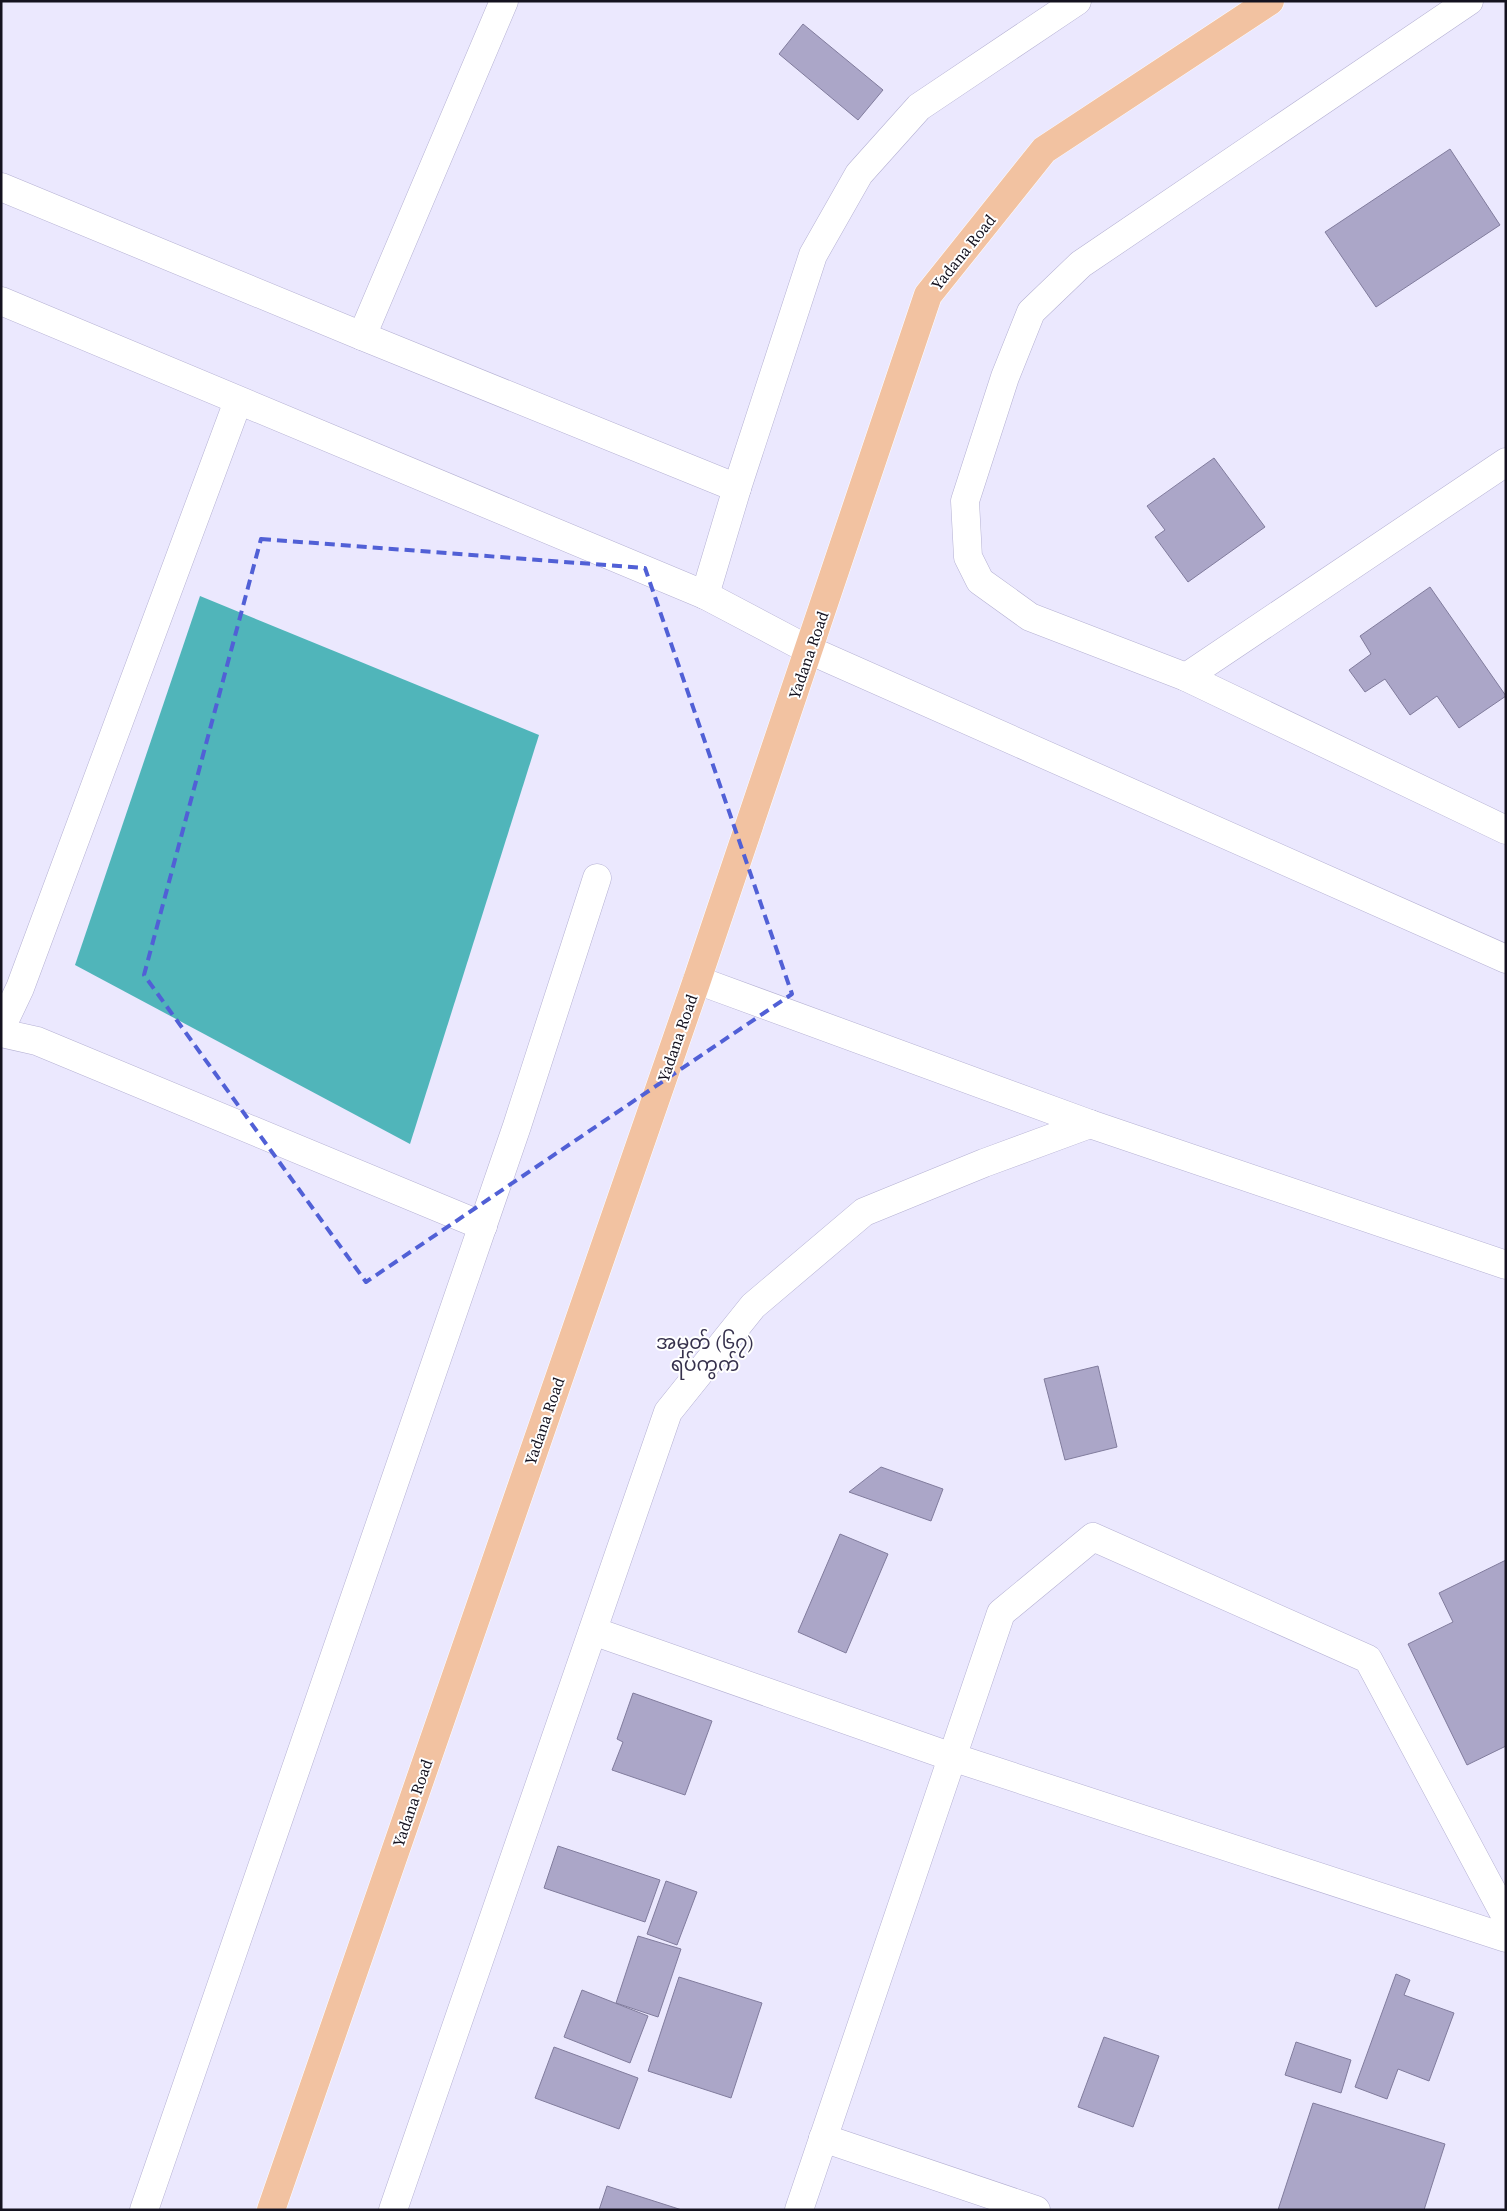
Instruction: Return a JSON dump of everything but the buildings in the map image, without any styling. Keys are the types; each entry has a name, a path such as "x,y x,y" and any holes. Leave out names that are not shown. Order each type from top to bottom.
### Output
{"main road":[{"name":"Yadana Road","path":"271,2210 697,980 928,295 1044,150 1270,1"}],"street":[{"path":"362,336 504,1"},
{"path":"705,595 737,488 814,255 859,174 919,107 1077,1"},
{"path":"1469,1 1081,264 1031,312 1005,377 965,501 968,557 980,581 1030,616 1186,677 1506,830"},
{"path":"1,187 737,488"},
{"path":"1,301 705,595 809,650 1506,959"},
{"path":"1,1028 20,988 238,401"},
{"path":"1186,677 1506,462"},
{"path":"144,2210 483,1226 597,878"},
{"path":"697,980 1090,1124 1506,1265"},
{"path":"1,1033 37,1041 483,1226"},
{"path":"393,2210 668,1412 753,1306 864,1212 984,1163 1090,1124"},
{"path":"800,2210 1000,1613 1093,1537 1368,1659 1506,1917"},
{"path":"593,1631 952,1757 1506,1938"},
{"path":"823,2138 1036,2210"}],"highlighted area":[{"path":"261,539 645,568 792,994 366,1282 144,975"}],"shaded area":[{"path":"200,596 539,735 410,1144 75,965"}],"district":[{"name":"အမှတ် (၆၇) ရပ်ကွက်","path":"705,1353"}]}
